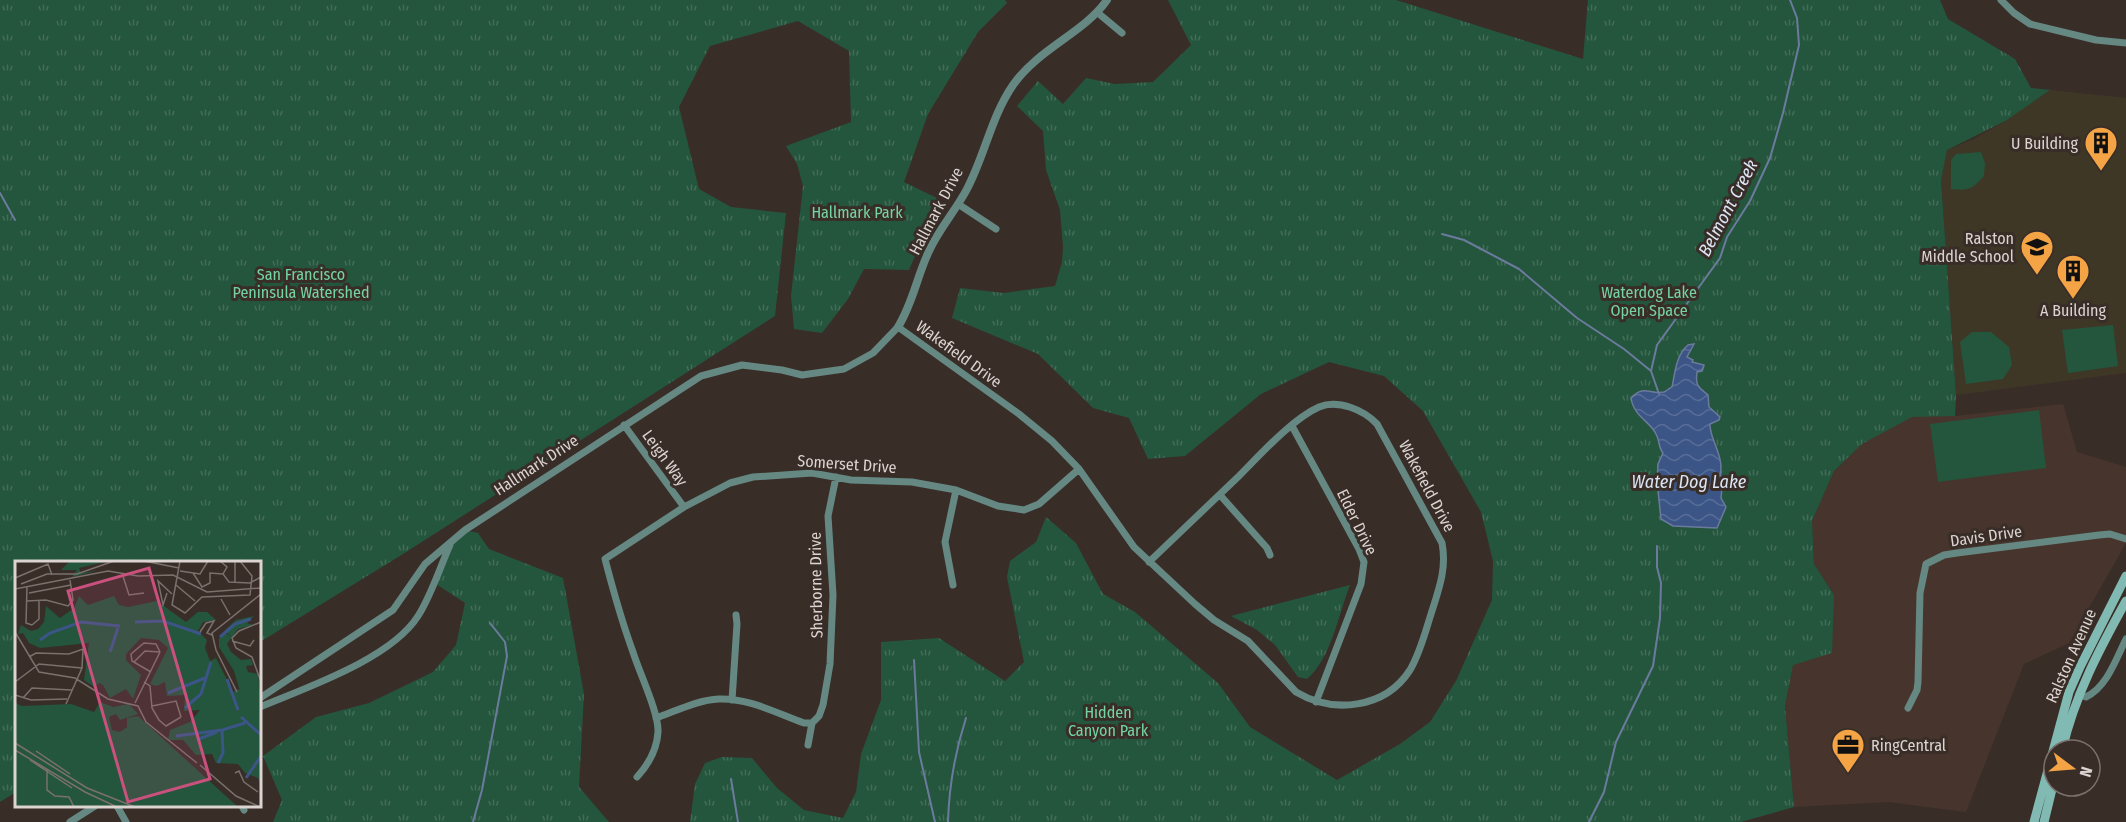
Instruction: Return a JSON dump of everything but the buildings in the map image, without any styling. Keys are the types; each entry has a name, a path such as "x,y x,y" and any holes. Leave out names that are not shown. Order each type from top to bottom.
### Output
{"main road":[{"name":"Ralston Avenue","path":"2034,822 2069,692 2126,576"},
{"name":"Ralston Avenue","path":"2066,738 2079,694 2126,601"},
{"path":"2044,822 2050,798"}],"street":[{"name":"Hallmark Drive","path":"261,697 393,610 425,564 465,530 701,376 742,366 782,370 802,375 844,369 873,353 898,327 907,312 929,250 968,188 1000,107 1015,83 1033,62 1098,13 1107,0"},
{"path":"2001,0 2030,24 2096,39 2126,43"},
{"path":"1098,13 1122,33"},
{"path":"958,204 996,230"},
{"name":"Wakefield Drive","path":"898,327 1020,414 1052,441 1079,469 1134,547 1149,562 1208,615 1248,641 1296,692 1316,702 1337,706 1360,704 1386,694 1399,683 1417,656 1442,580 1444,555 1442,543 1383,431 1373,419 1357,409 1333,405 1320,406 1292,426 1149,562"},
{"name":"Leigh Way","path":"624,425 684,507"},
{"name":"Elder Drive","path":"1292,426 1364,562 1361,584 1316,702"},
{"name":"Somerset Drive","path":"656,718 632,651 605,559 684,507 730,483 753,477 812,473 836,477 912,482 956,490 999,507 1024,510 1039,504 1079,469"},
{"name":"Sherborne Drive","path":"808,746 812,723 819,716 823,705 830,664 833,595 828,516 836,477"},
{"path":"952,585 945,542 956,490"},
{"path":"1220,495 1267,548 1270,555"},
{"name":"Davis Drive","path":"1908,708 1917,690 1920,593 1926,564 1944,555 1988,548 2110,534 2126,539"},
{"name":"Hallmark Drive","path":"261,707 363,663 399,637 418,617 451,542"},
{"path":"732,700 736,615"},
{"path":"2079,694 2086,697 2093,694 2108,676 2126,639"},
{"path":"637,777 646,767 656,745 658,730 656,718 697,703 719,699 752,703 804,723 812,723"},
{"path":"70,822 93,807"},
{"path":"118,807 126,822"}],"shaded area":[{"name":"Ralston Middle School","path":"2050,90 2126,98 2126,373 1956,395 1941,179 1947,150 1972,140 2007,120"},
{"path":"2063,404 2077,452 2126,467 2126,543 2069,643 2024,664 1966,812 1888,802 1794,807 1785,706 1793,665 1834,595 1814,564 1812,521 1834,471 1862,444 1912,416 1955,416"}],"green space":[{"name":"San Francisco Peninsula Watershed","path":"0,0 1005,0 1007,3 978,32 928,114 904,182 939,199 909,270 864,269 848,299 822,333 794,329 791,296 803,186 797,164 786,146 851,122 849,51 798,21 710,46 679,107 699,189 731,207 786,213 775,316 403,554 261,641 261,561 15,561 15,793 0,802"},
{"name":"Waterdog Lake Open Space","path":"1168,0 1396,0 1583,59 1588,0 1940,0 1948,19 2015,59 2031,88 2050,90 2007,120 1947,150 1941,180 1956,395 1955,416 1912,417 1862,444 1834,471 1812,521 1814,564 1834,595 1832,653 1793,665 1785,706 1794,807 1741,822 690,822 695,784 705,763 722,757 752,758 777,788 804,810 843,818 856,792 861,754 881,700 881,642 939,638 1005,681 1024,662 1007,577 1010,561 1036,542 1046,517 1076,543 1103,594 1135,612 1218,683 1250,727 1337,780 1400,744 1430,722 1456,681 1492,600 1493,561 1481,512 1423,411 1384,376 1329,362 1261,394 1185,456 1148,459 1129,418 1093,408 1038,354 952,318 960,288 1004,293 1055,286 1062,262 1063,247 1060,210 1046,170 1043,131 1017,106 1038,81 1063,104 1086,78 1115,84 1153,82 1191,45"},
{"path":"1981,152 1985,163 1984,176 1970,188 1951,189 1951,160 1956,154"},
{"path":"2113,325 2118,366 2068,373 2062,330"},
{"path":"1972,332 1991,332 2009,347 2012,365 2003,379 1966,384 1960,342"},
{"path":"2039,410 2046,468 1938,482 1930,424"},
{"path":"465,530 478,533 489,549 563,578 584,694 579,787 609,822 273,822 282,800 263,756 316,717 369,703 433,672 456,645 465,603 433,582 451,542"},
{"path":"1350,585 1323,659 1307,679 1298,677 1275,645 1257,630 1231,616"}],"water":[{"name":"Water Dog Lake","path":"1694,344 1687,357 1693,360 1692,362 1704,365 1702,371 1697,372 1697,384 1708,395 1709,407 1720,417 1719,420 1710,424 1719,455 1720,475 1723,479 1721,498 1726,507 1717,528 1673,526 1661,519 1657,481 1658,464 1663,453 1656,434 1635,410 1631,398 1643,391 1659,393 1672,387 1681,354 1688,345"}],"waterway":[{"name":"Belmont Creek","path":"1659,394 1651,371 1657,345 1720,258 1727,237 1750,201 1770,158 1799,45 1797,18 1790,0"},
{"path":"0,193 15,220"},
{"path":"1442,234 1464,240 1519,269 1577,318 1624,349 1651,371"},
{"name":"Belmont Creek","path":"1589,822 1604,792 1616,742 1653,666 1660,618 1661,583 1657,567 1657,546"},
{"path":"473,822 482,790 507,656 505,642 490,623"},
{"path":"914,660 919,752 935,822"},
{"path":"948,822 953,769 966,718"},
{"path":"731,779 738,822"}],"place":[{"name":"U Building","path":"2101,172"},
{"name":"Ralston Middle School","path":"2037,276"},
{"name":"A Building","path":"2073,300"},
{"name":"RingCentral","path":"1848,774"}],"park label":[{"name":"Hallmark Park","path":"857,212"},
{"name":"Hidden Canyon Park","path":"1108,721"}]}
